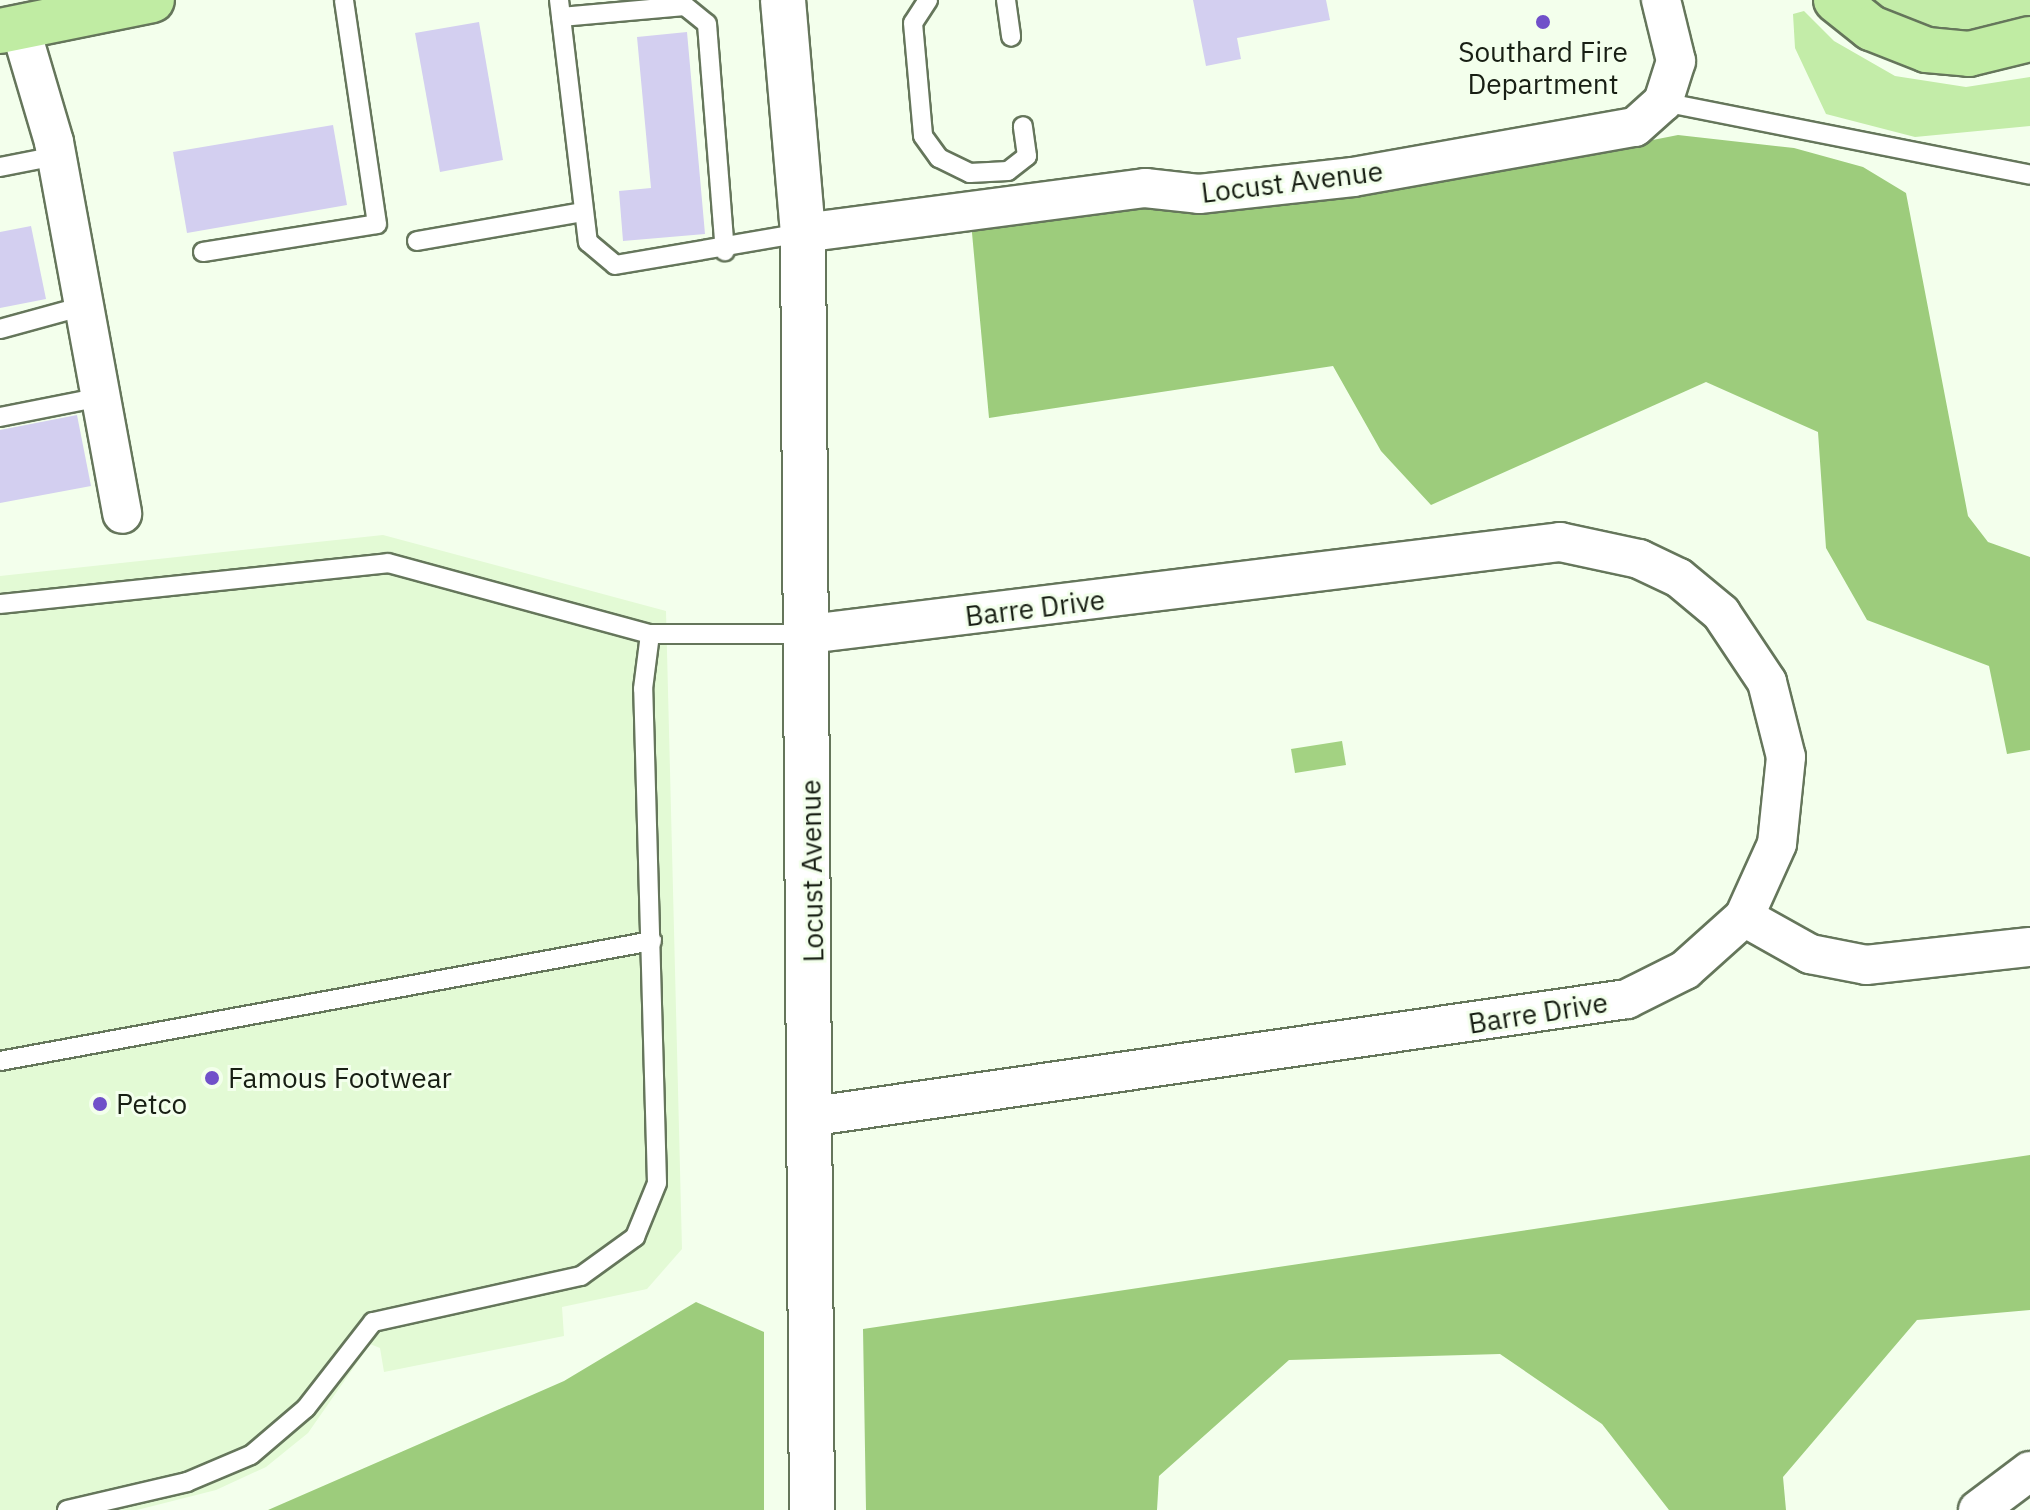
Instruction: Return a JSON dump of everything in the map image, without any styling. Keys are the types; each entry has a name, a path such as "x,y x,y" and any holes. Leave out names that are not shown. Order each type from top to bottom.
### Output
{"highway":[{"path":"10,29 152,0"},
{"path":"1836,0 1871,28 1927,50 1969,54 2030,39"}],"street":[{"name":"Locust Avenue","path":"783,0 803,233 814,1116 812,1510"},
{"path":"1661,0 1676,61 1663,102"},
{"path":"10,29 56,156 122,514"},
{"name":"Locust Avenue","path":"803,233 1145,188 1199,194 1353,177 1578,141 1635,127 1663,102"},
{"name":"Barre Drive","path":"809,634 1524,542 1599,547 1639,559 1679,578 1721,613 1754,656 1776,704 1785,798 1777,844 1744,917 1685,970 1604,1005 814,1116"},
{"path":"1744,917 1810,954 1866,965 2030,947"},
{"path":"1978,1510 2030,1471"}],"lane":[{"path":"203,252 377,224 344,0"},
{"path":"928,0 913,23 923,136 939,158 970,173 1008,171 1027,156 1023,126"},
{"path":"1006,0 1011,37"},
{"path":"725,251 707,24 685,6 560,8 588,242 615,265 725,251 803,233"},
{"path":"1663,102 2030,175"},
{"path":"0,167 56,156"},
{"path":"417,241 584,212"},
{"path":"0,329 84,306"},
{"path":"0,417 101,397"},
{"path":"0,604 388,563 650,634 809,634"},
{"path":"67,1510 187,1482 251,1455 306,1408 373,1322 581,1276 635,1237 657,1183 643,689 650,634"},
{"path":"0,1061 652,941"}],"shaded area":[{"path":"1867,0 2030,0 2030,20 1955,35 1905,24"},
{"path":"1804,11 1834,41 1895,76 1966,87 2030,77 2030,126 1915,137 1826,114 1795,48 1793,14"},
{"path":"1678,135 1794,148 1863,167 1906,193 1968,516 1988,542 2030,557 2030,750 2007,754 1989,666 1867,620 1826,548 1818,432 1706,382 1431,505 1381,451 1333,366 989,418 971,222 1456,179"},
{"path":"383,535 666,611 682,1249 647,1289 562,1307 564,1336 384,1372 380,1348 370,1344 308,1433 266,1467 216,1490 137,1510 0,1510 0,576"},
{"path":"1342,741 1346,765 1295,773 1291,749"},
{"path":"2030,1155 2030,1310 1917,1320 1783,1477 1786,1510 1669,1510 1602,1424 1500,1354 1289,1360 1159,1476 1157,1510 866,1510 863,1329"},
{"path":"696,1302 764,1332 764,1510 268,1510 564,1381"}],"building":[{"path":"1193,0 1326,0 1330,20 1237,38 1241,59 1206,66"},
{"path":"479,22 503,160 440,172 415,33"},
{"path":"687,32 705,234 623,241 619,191 651,188 637,37"},
{"path":"333,125 347,205 187,233 173,152"},
{"path":"31,226 46,299 0,308 0,232"},
{"path":"77,415 91,486 0,503 0,430"}],"place":[{"name":"Southard Fire Department","path":"1543,22"},
{"name":"Famous Footwear","path":"212,1078"},
{"name":"Petco","path":"100,1104"}]}
